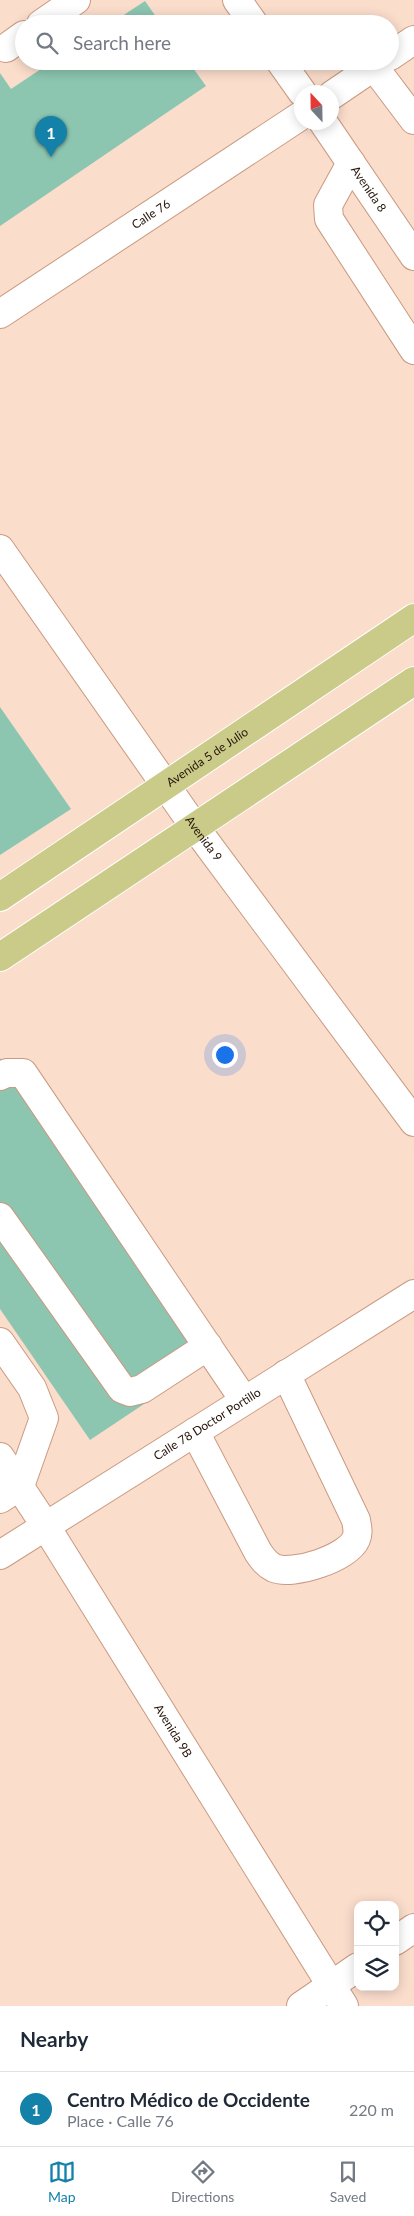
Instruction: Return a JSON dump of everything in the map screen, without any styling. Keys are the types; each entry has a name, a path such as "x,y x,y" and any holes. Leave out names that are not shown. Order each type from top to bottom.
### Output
{"main road":[{"name":"Avenida 5 de Julio","path":"0,897 414,618"},
{"path":"0,957 194,826 411,689"}],"street":[{"path":"54,15 76,0"},
{"path":"237,0 248,15"},
{"path":"399,50 414,40"},
{"path":"286,70 297,85"},
{"path":"339,90 369,70"},
{"path":"387,70 414,120"},
{"name":"Calle 76","path":"0,314 294,119"},
{"name":"Avenida 8","path":"328,130 414,256"},
{"path":"351,163 328,205 329,219 414,350"},
{"name":"Avenida 9","path":"0,549 194,826 414,1122"},
{"path":"0,1076 7,1073 22,1072 244,1400"},
{"path":"0,1217 122,1389 130,1392 142,1389 208,1346"},
{"name":"Calle 78 Doctor Portillo","path":"0,1555 414,1294"},
{"path":"0,1342 32,1388 44,1418 10,1493"},
{"path":"195,1432 265,1563 276,1568 291,1571 306,1568 338,1555 355,1542 358,1531 356,1520 286,1374"},
{"name":"Avenida 9B","path":"0,1457 10,1493 45,1525 337,1996"},
{"path":"399,1938 414,1928"},
{"path":"301,2006 337,1996 354,1973"}],"building":[{"path":"145,1 155,15 124,15"},
{"path":"40,70 194,70 206,86 0,226 0,73 11,89"},
{"path":"0,707 71,809 0,855"},
{"path":"0,1058 204,1364 90,1440 0,1309"}],"place":[{"name":"Centro Médico de Occidente","path":"51,157"}]}
